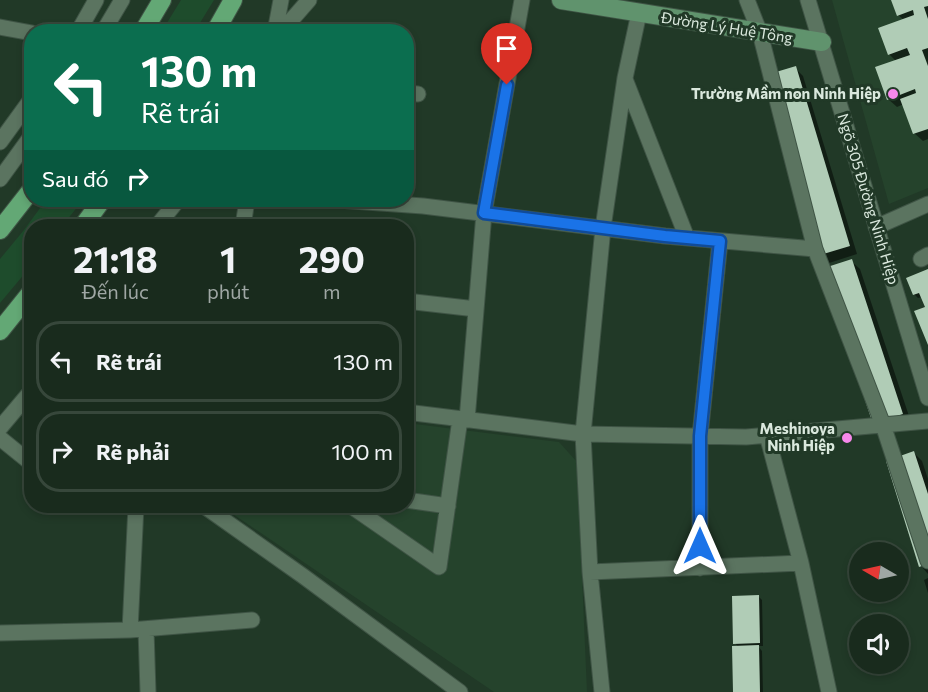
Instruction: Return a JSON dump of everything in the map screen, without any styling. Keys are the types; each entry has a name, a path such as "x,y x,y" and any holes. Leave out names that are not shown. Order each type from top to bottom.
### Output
{"highway":[{"path":"148,24 162,0"},
{"path":"219,24 232,0"},
{"path":"0,230 24,199"},
{"path":"87,219 97,207"},
{"path":"0,331 24,301"}],"main road":[{"name":"Đường Lý Huệ Tông","path":"561,0 822,42"}],"street":[{"path":"82,24 96,0"},
{"path":"107,24 122,0"},
{"path":"276,24 281,0"},
{"path":"288,24 309,0"},
{"path":"361,513 439,567 463,419 484,213 522,0"},
{"path":"747,0 760,33 815,249 883,425 928,561"},
{"name":"Ngõ 305 Đường Ninh Hiệp","path":"808,0 928,398"},
{"path":"602,692 590,572 583,434 603,228 625,78 639,14"},
{"path":"0,27 24,32"},
{"path":"625,78 687,238"},
{"path":"0,141 24,109"},
{"path":"0,179 24,146"},
{"path":"876,227 928,204"},
{"path":"414,205 687,238 815,249"},
{"path":"163,219 172,207"},
{"path":"700,568 700,436 720,241"},
{"path":"414,302 476,309"},
{"path":"0,428 24,400"},
{"path":"414,413 583,434 746,437 928,421"},
{"path":"767,435 801,563 829,692"},
{"path":"0,438 24,458"},
{"path":"414,501 448,506"},
{"path":"130,630 136,513"},
{"path":"215,513 460,692"},
{"path":"590,572 801,563"},
{"path":"0,633 130,630 252,620"},
{"path":"146,629 148,692"}],"shaded area":[{"path":"181,0 214,0 199,24 166,24"},
{"name":"Trường Mầm non Ninh Hiệp","path":"832,0 928,0 928,188 889,204"},
{"path":"41,207 77,207 68,219 32,219"},
{"path":"24,230 24,274 0,303 0,259"},
{"path":"414,424 559,442 577,462 587,692 494,692 231,513 414,513"}],"building":[{"path":"891,0 928,0 928,6 924,7 928,19 928,48 922,50 928,66 928,129 913,134 900,99 916,93 915,89 887,100 875,67 910,55 907,48 888,55 878,28 914,15 913,10 897,16"},
{"path":"796,66 850,246 820,255 766,75"},
{"path":"852,259 903,414 873,424 821,269"},
{"path":"928,269 928,345 914,311 925,307 919,293 913,295 906,278"},
{"path":"914,451 928,494 928,564 919,567 886,461"},
{"path":"759,595 760,643 733,644 732,596"},
{"path":"759,645 760,692 733,692 732,646"}],"place":[{"name":"Trường Mầm non Ninh Hiệp","path":"893,94"},
{"name":"Meshinoya Ninh Hiệp","path":"847,438"}],"route":[{"path":"507,85 484,213 720,241 700,436 700,546"}]}
